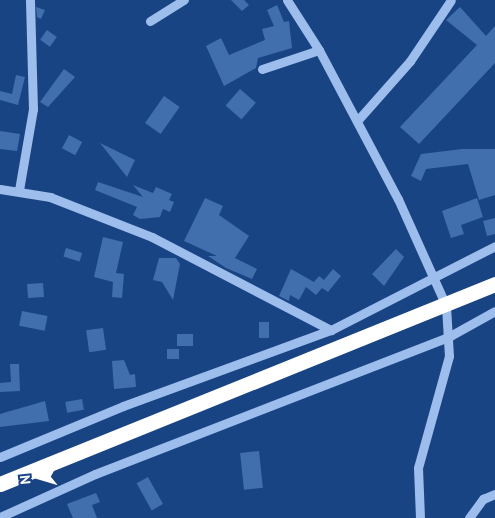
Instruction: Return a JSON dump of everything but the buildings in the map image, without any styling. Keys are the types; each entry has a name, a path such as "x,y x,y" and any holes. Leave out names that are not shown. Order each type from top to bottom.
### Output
{"highway":[{"path":"0,484 446,306 495,284"}],"street":[{"path":"19,190 33,109 30,0"},
{"path":"150,21 184,0"},
{"path":"287,0 319,50 356,120 437,278 446,306 450,336 418,468 420,518"},
{"path":"356,120 410,61 451,0"},
{"path":"262,69 319,50"},
{"path":"0,189 19,190 50,197 152,237 331,330"},
{"path":"0,457 123,406 331,330 437,278 495,246"},
{"path":"0,517 94,474 450,336 495,311"},
{"path":"469,518 483,499 495,494"}]}
